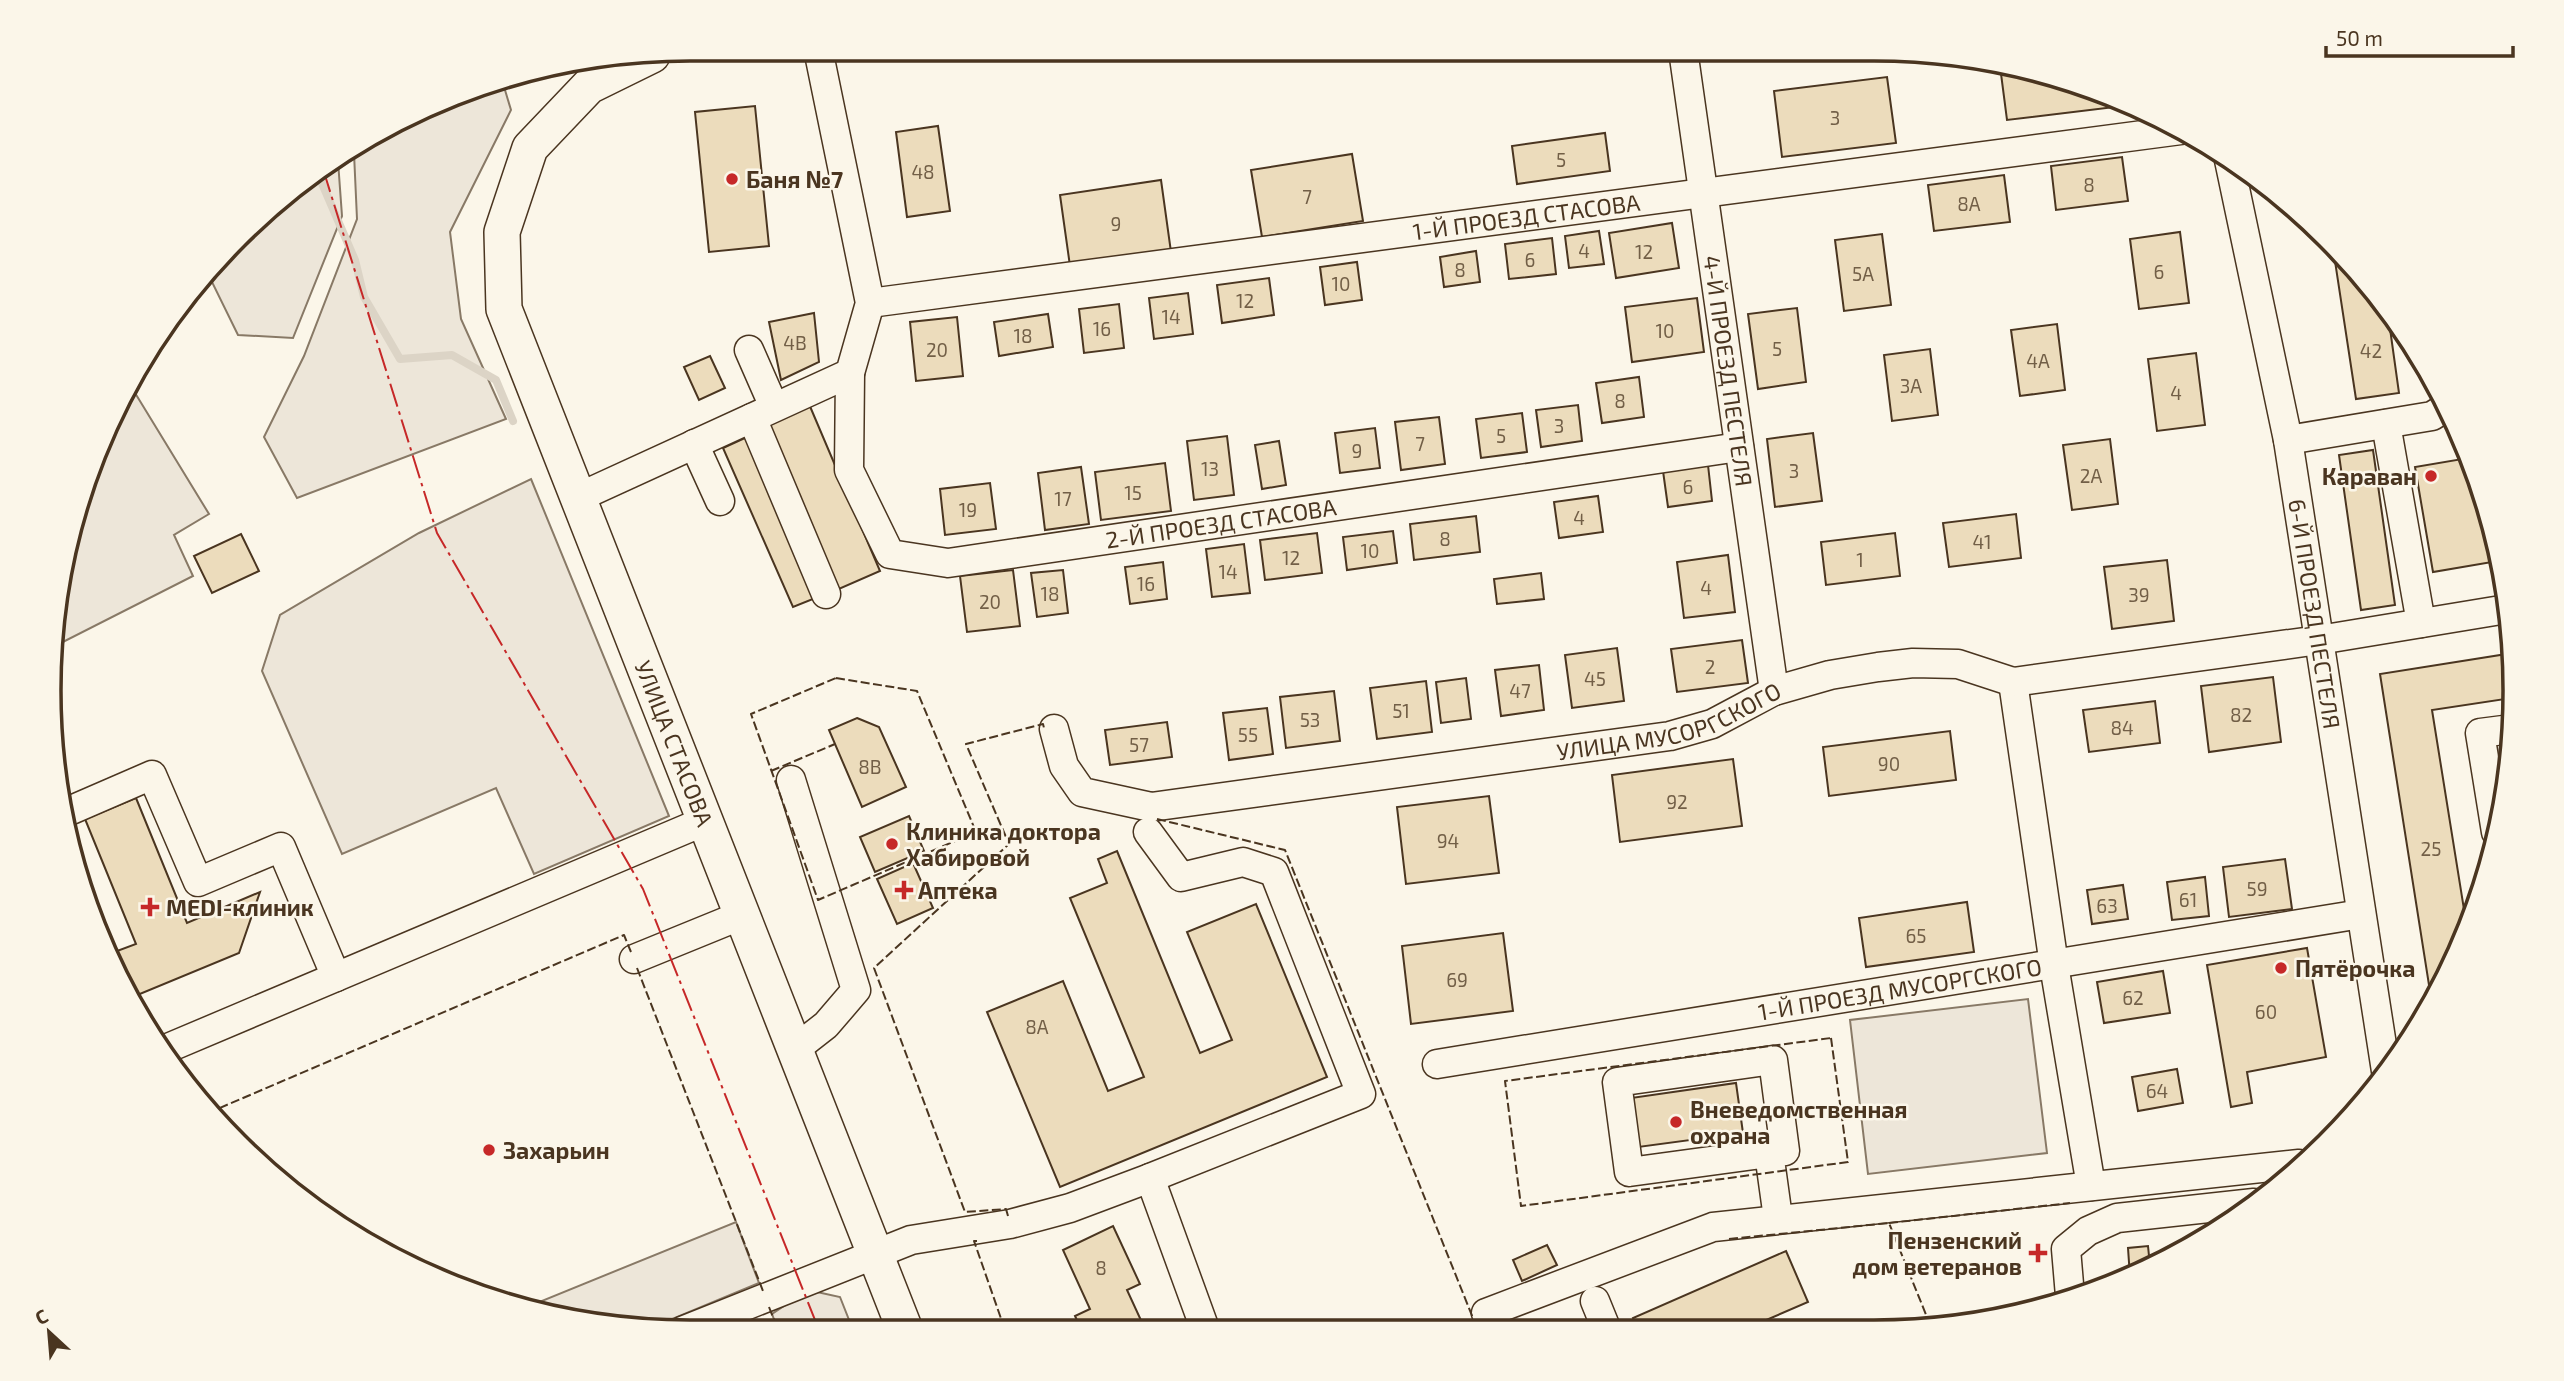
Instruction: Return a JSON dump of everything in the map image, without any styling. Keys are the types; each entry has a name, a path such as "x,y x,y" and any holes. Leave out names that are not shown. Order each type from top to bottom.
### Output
{"main road":[{"name":"УЛИЦА СТАСОВА","path":"632,65 589,86 530,148 502,232 504,309 901,1320"}],"street":[{"path":"577,498 850,373 870,303 820,61"},
{"name":"4-Й ПРОЕЗД ПЕСТЕЛЯ","path":"1685,61 1774,691"},
{"name":"1-Й ПРОЕЗД СТАСОВА","path":"870,303 2163,132"},
{"name":"6-Й ПРОЕЗД ПЕСТЕЛЯ","path":"2233,174 2288,440 2384,1058"},
{"path":"749,350 763,412 826,594"},
{"name":"2-Й ПРОЕЗД СТАСОВА","path":"850,373 849,470 890,554 948,562 1739,447"},
{"path":"2288,440 2432,416 2438,412"},
{"path":"2386,424 2421,623"},
{"path":"694,444 720,501"},
{"name":"УЛИЦА МУСОРГСКОГО","path":"1054,729 1064,765 1082,792 1151,807 1670,736 1712,723 1774,691 1829,675 1913,663 1958,664 2013,682 2319,640 2497,611"},
{"path":"2013,682 2053,965 2091,1186"},
{"path":"2492,807 2480,733 2501,730"},
{"path":"72,809 152,775 198,882 281,847 336,977"},
{"path":"791,780 856,990 825,1024 794,1050"},
{"path":"172,1046 551,891 705,821"},
{"path":"717,1320 911,1240 1010,1224 1070,1208 1361,1094 1274,872 1244,862 1181,877 1148,832"},
{"name":"1-Й ПРОЕЗД МУСОРГСКОГО","path":"1437,1064 2361,914"},
{"path":"634,959 742,915"},
{"path":"1773,1060 1785,1151 1769,1153 1629,1172 1617,1082 1773,1060"},
{"path":"1769,1153 1778,1218"},
{"path":"1489,1320 1486,1313 1713,1227 2286,1165"},
{"path":"1150,1178 1202,1320"},
{"path":"2069,1288 2066,1249 2088,1231 2117,1218 2236,1205"},
{"path":"1595,1301 1603,1320"}],"shaded area":[{"path":"505,90 511,110 450,232 461,319 506,419 297,498 264,437 304,356 357,219 354,159 412,126"},
{"path":"339,169 342,216 293,338 238,335 212,282 276,217"},
{"path":"136,394 209,514 174,535 193,576 64,642 73,568 83,528 109,450"},
{"path":"531,479 669,816 534,874 496,788 342,854 262,671 280,615 419,533"},
{"path":"2028,999 2047,1153 1868,1174 1850,1020"},
{"path":"736,1222 759,1283 672,1319 608,1314 541,1301"},
{"path":"817,1292 840,1297 849,1320 774,1320 772,1314 793,1300"}],"building":[{"path":"2001,74 2110,108 2007,120"},
{"path":"1887,77 1896,143 1782,157 1774,91"},
{"name":"Баня №7","path":"755,106 769,246 709,252 695,112"},
{"path":"938,126 950,211 907,217 896,132"},
{"path":"1605,133 1610,171 1517,184 1512,146"},
{"path":"1352,154 1363,221 1262,237 1251,170"},
{"path":"2122,157 2128,201 2056,210 2051,166"},
{"path":"2004,175 2010,222 1934,231 1928,185"},
{"path":"1161,180 1171,252 1070,266 1060,195"},
{"path":"1672,223 1679,268 1616,278 1609,233"},
{"path":"1599,231 1604,264 1569,268 1565,236"},
{"path":"2180,232 2189,303 2139,309 2130,239"},
{"path":"1882,234 1891,305 1844,311 1835,240"},
{"path":"1552,238 1556,274 1509,279 1505,244"},
{"path":"1476,251 1480,282 1444,287 1440,257"},
{"path":"1357,262 1362,300 1325,305 1320,267"},
{"path":"2335,264 2390,332 2399,393 2356,399"},
{"path":"1269,278 1274,315 1222,323 1217,285"},
{"path":"1188,293 1193,334 1154,339 1149,298"},
{"path":"1697,298 1704,352 1632,362 1625,307"},
{"path":"1119,304 1124,348 1084,353 1079,309"},
{"path":"1797,308 1806,382 1758,389 1748,314"},
{"path":"814,313 819,362 781,380 769,322"},
{"path":"1048,314 1053,347 999,356 994,322"},
{"path":"957,317 963,376 916,381 910,322"},
{"path":"2057,324 2065,390 2020,396 2011,330"},
{"path":"1930,349 1938,415 1892,421 1884,355"},
{"path":"2196,353 2205,425 2157,431 2148,359"},
{"path":"710,356 725,388 699,400 684,367"},
{"path":"1639,377 1644,417 1602,423 1596,383"},
{"path":"809,404 880,571 832,592 761,424"},
{"path":"1578,405 1582,441 1541,447 1536,410"},
{"path":"1522,413 1527,452 1481,458 1476,419"},
{"path":"1439,417 1445,464 1401,470 1395,422"},
{"path":"1375,428 1380,468 1340,473 1335,433"},
{"path":"1813,433 1822,501 1775,507 1767,439"},
{"path":"1227,436 1234,495 1194,500 1187,441"},
{"path":"747,437 818,597 793,607 723,448"},
{"path":"2110,439 2118,504 2072,510 2063,445"},
{"path":"1279,441 1286,485 1262,489 1255,445"},
{"path":"2373,450 2395,605 2361,610 2339,455"},
{"path":"2459,460 2490,562 2433,572 2415,467"},
{"path":"1165,463 1171,511 1101,520 1095,472"},
{"path":"1708,465 1712,501 1668,507 1663,471"},
{"path":"1081,467 1089,524 1045,530 1038,473"},
{"path":"990,483 996,529 945,535 940,489"},
{"path":"1598,496 1603,532 1559,538 1554,502"},
{"path":"2016,514 2021,558 1949,567 1943,523"},
{"path":"1476,516 1480,552 1414,560 1410,524"},
{"path":"1393,531 1397,563 1347,570 1343,537"},
{"path":"1317,533 1322,573 1265,580 1260,540"},
{"path":"1895,533 1900,576 1826,585 1821,542"},
{"path":"241,534 259,571 212,593 194,556"},
{"path":"1244,544 1250,593 1212,597 1206,549"},
{"path":"1728,555 1735,612 1684,618 1677,562"},
{"path":"2167,560 2174,621 2112,629 2104,567"},
{"path":"1163,562 1167,599 1130,604 1125,567"},
{"path":"1013,570 1020,626 967,632 960,576"},
{"path":"1063,570 1068,613 1037,617 1031,573"},
{"path":"1541,573 1544,599 1497,604 1494,579"},
{"path":"1742,640 1748,683 1677,692 1671,649"},
{"path":"1617,648 1624,701 1572,708 1565,655"},
{"path":"2501,655 2503,699 2432,710 2464,907 2429,985 2380,674"},
{"path":"1539,665 1544,710 1501,716 1495,670"},
{"path":"2273,677 2281,742 2209,752 2201,686"},
{"path":"1466,678 1471,719 1441,723 1436,682"},
{"path":"1426,681 1432,732 1377,739 1370,688"},
{"path":"1334,691 1340,741 1286,748 1280,697"},
{"path":"2155,701 2160,743 2089,752 2083,710"},
{"path":"1267,708 1273,754 1229,760 1223,713"},
{"path":"857,718 879,727 906,787 862,807 829,730"},
{"path":"1167,722 1172,757 1110,765 1105,730"},
{"path":"1950,731 1956,780 1829,796 1823,747"},
{"path":"1733,759 1742,826 1620,842 1612,775"},
{"path":"1489,796 1499,873 1406,884 1397,807"},
{"name":"MEDI-клиник","path":"136,798 187,923 260,892 239,953 140,994 118,951 136,944 85,819"},
{"name":"Клиника доктора Хабировой","path":"909,816 924,851 875,872 860,837"},
{"path":"1117,851 1200,1053 1232,1040 1187,932 1256,904 1327,1077 1060,1187 987,1012 1063,981 1108,1091 1144,1077 1070,898 1107,883 1098,859"},
{"path":"2285,859 2292,909 2229,917 2223,867"},
{"name":"Аптека","path":"913,863 933,908 897,924 877,879"},
{"path":"2205,877 2209,916 2172,920 2167,882"},
{"path":"2123,885 2128,919 2092,924 2087,890"},
{"path":"1967,902 1974,952 1866,967 1859,918"},
{"path":"1503,933 1513,1011 1411,1024 1402,946"},
{"path":"2307,948 2326,1057 2247,1072 2252,1103 2231,1107 2207,965"},
{"path":"2163,971 2170,1013 2104,1023 2097,982"},
{"path":"2177,1069 2183,1103 2138,1111 2132,1077"},
{"path":"1736,1083 1743,1133 1631,1148 1624,1099"},
{"path":"1113,1226 1140,1284 1127,1290 1141,1320 1077,1320 1075,1316 1090,1309 1063,1250"},
{"path":"1547,1245 1557,1265 1522,1281 1513,1260"},
{"path":"2148,1246 2149,1256 2129,1265 2128,1248"},
{"path":"1786,1251 1808,1302 1766,1320 1633,1318"}],"waterway":[{"path":"321,181 355,260 364,297 400,359 452,355 496,380 513,421"}],"fence":[{"path":"836,678 917,691 976,832 818,900 751,714 836,678"},
{"path":"1008,1216 1006,1209 965,1212 874,968 1009,844 966,744 1043,724 1044,728"},
{"path":"771,771 835,744"},
{"path":"1157,819 1285,850 1474,1320"},
{"path":"220,1108 624,935 631,952"},
{"path":"637,968 763,1291"},
{"path":"1831,1038 1848,1162 1521,1206 1505,1081 1831,1038"},
{"path":"1889,1223 2070,1203"},
{"path":"1729,1239 1889,1223 1927,1317"},
{"path":"977,1241 974,1241 1002,1320"},
{"path":"769,1307 774,1320"}],"power":[{"path":"326,178 437,533 643,889 815,1320"}],"place":[{"name":"Баня №7","path":"732,179"},
{"name":"Караван","path":"2431,476"},
{"name":"Клиника доктора Хабировой","path":"892,844"},
{"name":"Аптека","path":"904,890"},
{"name":"MEDI-клиник","path":"150,907"},
{"name":"Пятёрочка","path":"2281,968"},
{"name":"Вневедомственная охрана","path":"1676,1122"},
{"name":"Захарьин","path":"489,1150"},
{"name":"Пензенский дом ветеранов","path":"2038,1253"}]}
